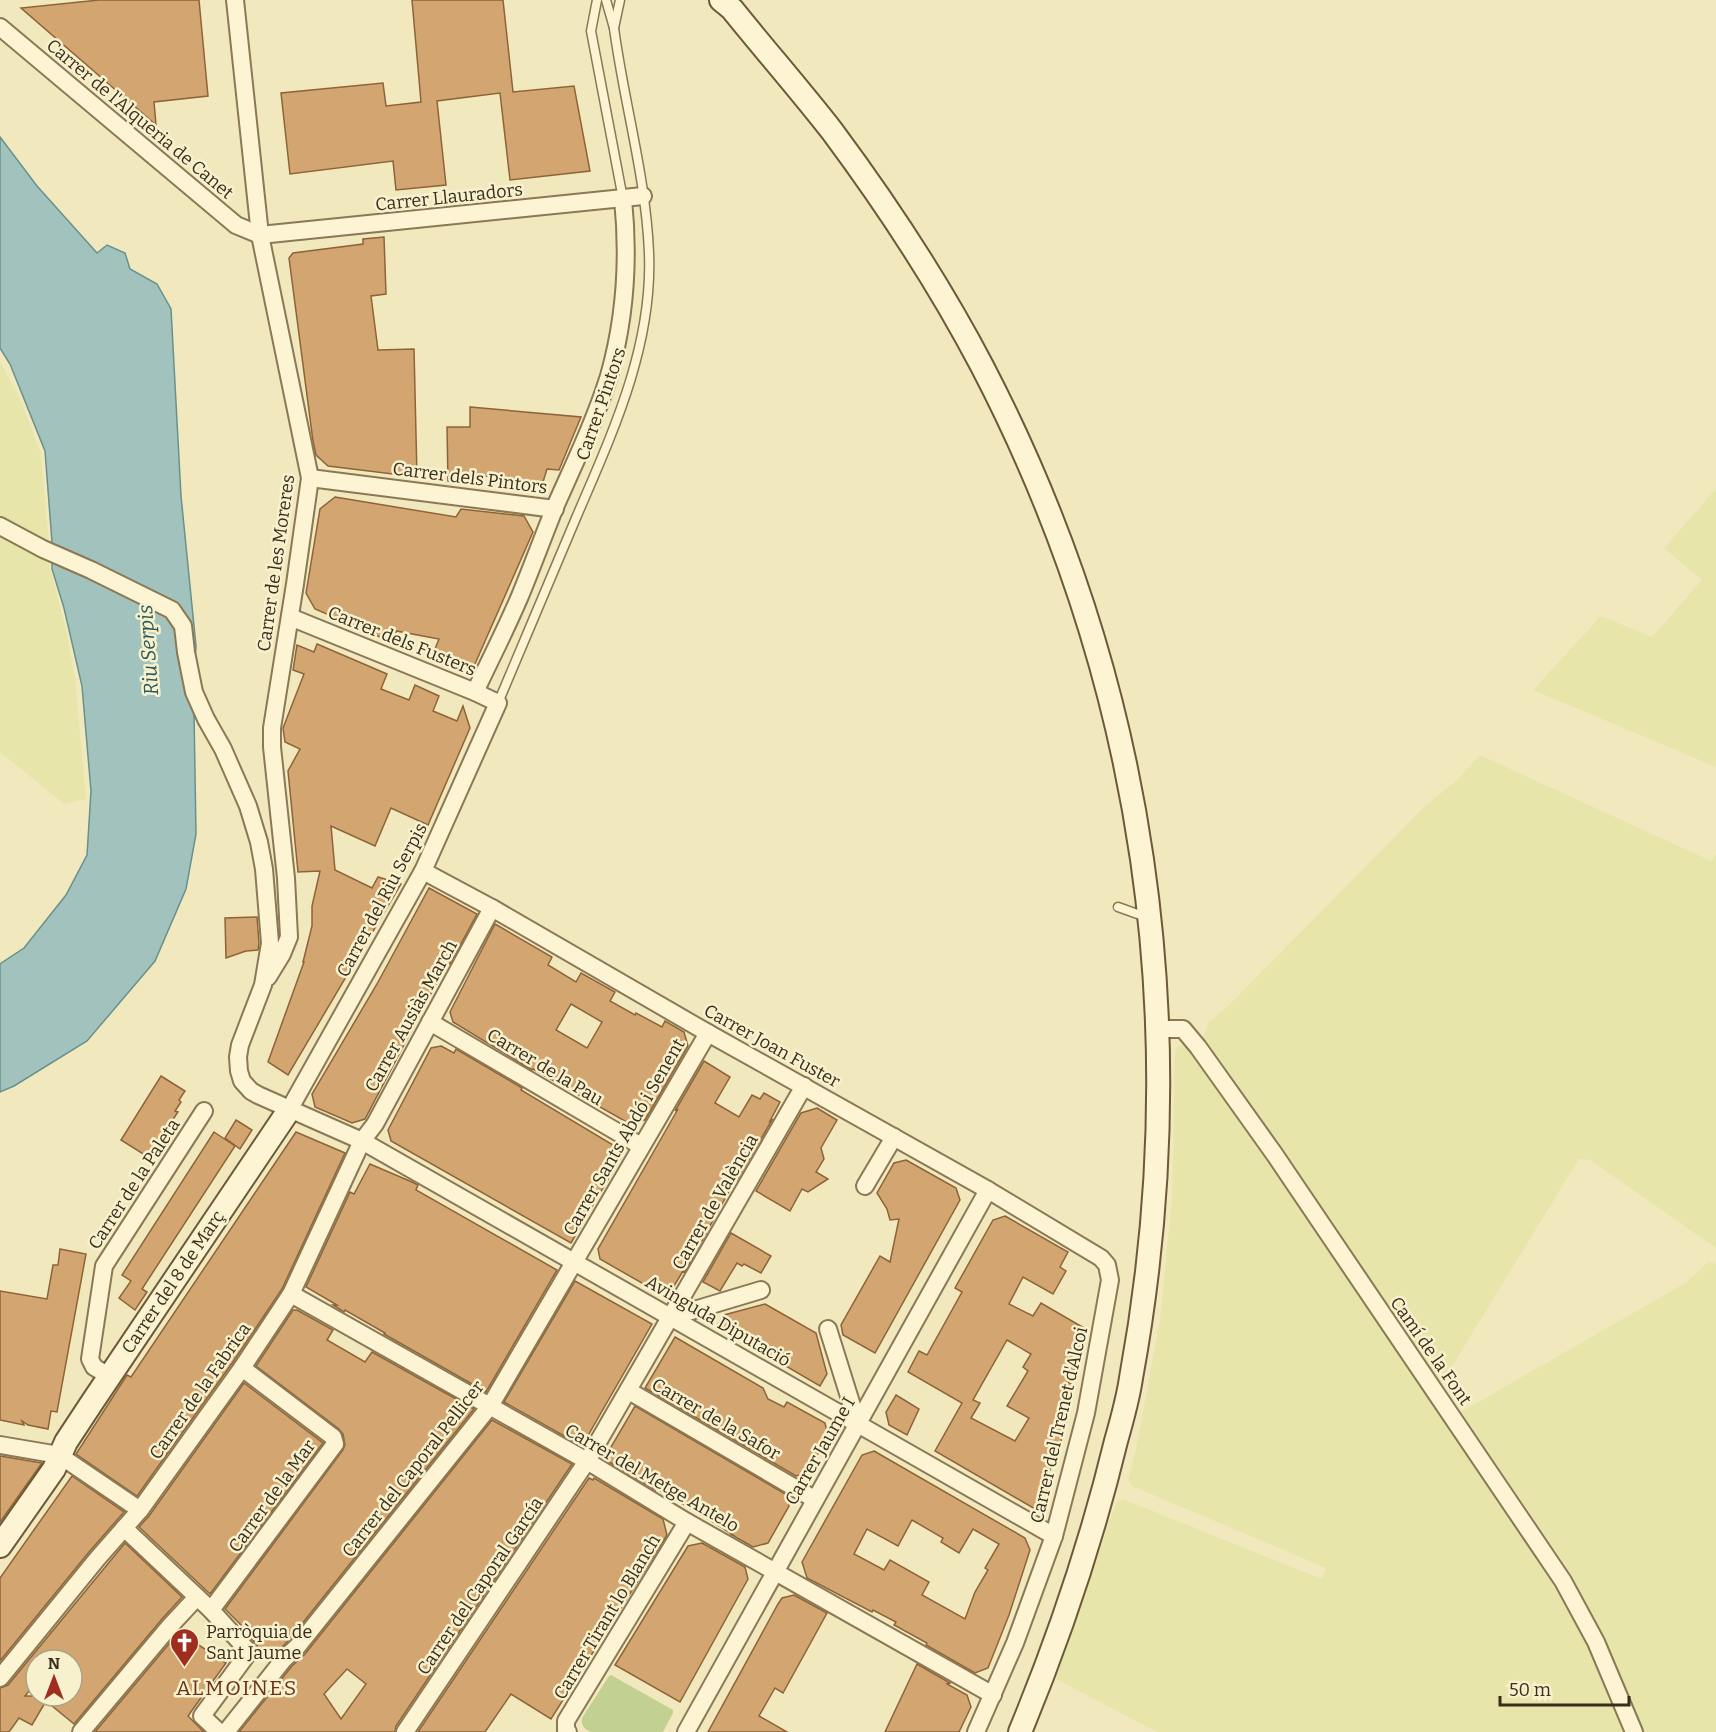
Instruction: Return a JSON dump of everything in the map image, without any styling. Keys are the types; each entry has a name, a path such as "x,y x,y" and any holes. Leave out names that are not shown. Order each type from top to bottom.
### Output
{"main road":[{"path":"727,3 833,133 892,215 980,363 1014,431 1059,538 1100,659 1130,782 1149,918 1157,1029 1158,1108 1148,1269 1131,1382 1106,1485 1090,1540 1041,1681 1020,1732"},
{"name":"Carrer del 8 de Març","path":"0,1546 54,1469 59,1455 109,1376 290,1110"}],"street":[{"name":"Carrer de les Moreres","path":"235,0 260,235 310,478 272,728 289,937 288,943 263,985"},
{"name":"Carrer de l'Alqueria de Canet","path":"0,27 236,225 260,235"},
{"name":"Carrer Llauradors","path":"260,235 643,196"},
{"name":"Carrer dels Pintors","path":"310,478 555,508 609,375 616,343 625,275 626,233 623,199"},
{"path":"475,692 519,597 555,508"},
{"path":"0,526 172,610 183,626 187,663 194,692 223,749 254,821 264,869 270,943 263,985 240,1045 238,1057 242,1081 265,1099 362,1141"},
{"name":"Carrer dels Fusters","path":"290,617 498,703"},
{"name":"Carrer del Riu Serpis","path":"290,1110 423,871 498,703"},
{"name":"Carrer Joan Fuster","path":"423,871 988,1190 1101,1258"},
{"name":"Carrer Ausiàs March","path":"291,1294 362,1141 375,1124 492,909"},
{"name":"Carrer de la Pau","path":"430,1022 641,1146"},
{"name":"Camí de la Font","path":"1157,1029 1183,1029 1275,1155 1563,1581 1596,1642 1634,1732"},
{"name":"Carrer Sants Abdó i Senent","path":"575,1262 708,1033"},
{"name":"Carrer de València","path":"587,1461 804,1086"},
{"name":"Carrer de la Paleta","path":"109,1376 94,1366 90,1359 104,1266 204,1112"},
{"path":"865,1186 894,1137"},
{"name":"Avinguda Diputació","path":"362,1141 1054,1536"},
{"name":"Carrer Jaume I","path":"686,1732 988,1190"},
{"name":"Carrer del Trenet d'Alcoi","path":"976,1732 1015,1643 1054,1536 1086,1413 1110,1280 1107,1265 1101,1258"},
{"name":"Carrer del Caporal Pellicer","path":"226,1732 284,1659 305,1638 490,1406 575,1262"},
{"path":"671,1317 761,1290"},
{"name":"Carrer de la Fabrica","path":"0,1678 140,1510 242,1368 291,1294"},
{"name":"Carrer del Metge Antelo","path":"291,1294 587,1461 687,1522 993,1695"},
{"path":"828,1329 858,1425"},
{"name":"Carrer de la Mar","path":"211,1610 335,1444 333,1437 242,1368"},
{"name":"Carrer de la Safor","path":"628,1391 814,1499"},
{"path":"0,1445 59,1455 140,1510"},
{"name":"Carrer del Caporal García","path":"405,1732 587,1461"},
{"name":"Carrer Tirant lo Blanch","path":"568,1732 566,1721 687,1522"},
{"path":"124,1528 211,1610 249,1652 202,1716 219,1732"},
{"path":"81,1732 197,1597"}],"lane":[{"path":"597,0 591,32 623,199"},
{"name":"Carrer Pintors","path":"498,703 614,429 632,376 645,318 649,254 643,196 614,28 606,0"},
{"path":"614,28 620,0"},
{"path":"1118,907 1149,918"}],"shaded area":[{"path":"0,361 21,401 41,454 49,546 0,517"},
{"path":"1716,489 1716,767 1533,690 1601,616 1652,637 1702,580 1664,548"},
{"path":"0,534 49,564 67,634 75,678 86,799 64,804 0,752"},
{"path":"1480,755 1711,861 1716,854 1716,1248 1590,1160 1579,1159 1440,1386 1202,1040 1209,1022 1229,1005 1426,805 1455,782"},
{"path":"1178,1046 1189,1046 1269,1157 1562,1597 1588,1646 1625,1732 1157,1732 1056,1679 1112,1513 1117,1502 1123,1499 1322,1579 1326,1568 1132,1486 1128,1480 1160,1320 1172,1197 1175,1054"},
{"path":"1709,1261 1716,1264 1716,1732 1644,1732 1599,1628 1570,1572 1461,1412 1687,1282"}],"green space":[{"path":"611,1675 673,1710 663,1732 591,1732 585,1728 582,1718"}],"water":[{"name":"Riu Serpis","path":"0,137 37,186 97,253 107,245 125,253 130,269 157,284 171,309 181,496 196,646 192,705 196,834 186,889 155,961 87,1041 14,1086 0,1092 0,964 24,948 66,895 87,855 91,791 82,686 64,608 52,569 45,451 10,364 0,348"}],"building":[{"path":"99,0 199,0 208,96 154,102 156,125 21,8"},
{"path":"412,0 503,0 513,92 574,86 590,171 510,180 500,93 437,101 446,185 396,190 393,161 290,174 281,93 383,83 386,106 421,102"},
{"path":"384,237 386,294 371,296 378,350 414,349 417,477 328,466 316,455 313,441 289,258 293,253 363,244 363,239"},
{"path":"470,407 581,417 559,470 547,469 543,482 465,474 465,483 448,481 447,427 470,427"},
{"path":"335,497 456,517 461,509 524,516 533,532 475,664 458,670 431,659 439,639 396,631 394,643 315,609 306,593 320,509"},
{"path":"317,644 387,674 381,689 409,700 415,685 439,696 433,711 457,721 463,706 470,728 428,825 391,808 375,846 331,826 335,870 372,888 378,877 401,884 288,1075 268,1062 304,962 312,926 312,906 320,871 298,872 288,771 300,749 285,742 283,728 304,674 293,670 297,645 314,652"},
{"path":"429,888 477,914 450,964 447,963 365,1119 352,1123 315,1107 312,1094 377,984"},
{"path":"257,917 258,950 246,951 226,958 225,918"},
{"path":"495,924 552,957 548,965 576,982 581,973 615,992 610,1001 662,1027 665,1021 684,1032 688,1046 645,1120 630,1124 532,1070 453,1022 450,1012","holes":["571,1004 602,1022 587,1048 556,1030"]},
{"path":"441,1046 454,1053 456,1049 618,1148 621,1157 571,1243 391,1141 388,1130 431,1048"},
{"path":"704,1061 730,1077 715,1103 739,1117 752,1095 760,1099 764,1093 780,1102 685,1272 683,1271 671,1291 661,1294 600,1259 598,1249"},
{"path":"161,1076 185,1091 175,1111 178,1112 148,1157 121,1140"},
{"path":"817,1108 837,1120 821,1148 824,1159 816,1172 828,1179 808,1192 802,1189 790,1211 756,1191 801,1113"},
{"path":"236,1120 252,1130 240,1149 225,1138"},
{"path":"214,1132 235,1146 142,1289 147,1292 135,1310 119,1298 131,1281 122,1275"},
{"path":"296,1132 345,1153 282,1289 137,1496 76,1454 127,1375 131,1377"},
{"path":"906,1160 956,1188 960,1200 875,1353 843,1335 841,1325 880,1256 890,1262 899,1219 890,1220 887,1209 877,1193 894,1163"},
{"path":"370,1164 418,1185 416,1190 557,1270 486,1392 345,1310 344,1312 333,1305 337,1305 306,1287 350,1192 354,1194"},
{"path":"1005,1216 1068,1252 1060,1267 1066,1271 1053,1294 1023,1277 1009,1304 1033,1316 1041,1303 1084,1328 1080,1352 1075,1360 1078,1362 1068,1382 1074,1386 1069,1394 1072,1395 1061,1416 1067,1419 1060,1445 1054,1454 1058,1456 1045,1478 1051,1483 1035,1509 935,1451 962,1403 908,1372 919,1351 927,1355 962,1292 955,1288 993,1220","holes":["1007,1340 1031,1354 1023,1367 1028,1371 1007,1406 1029,1418 1015,1441 971,1418 980,1403 973,1400"]},
{"path":"731,1233 771,1256 761,1273 737,1263 720,1291 703,1282"},
{"path":"60,1249 86,1254 57,1412 51,1411 48,1429 28,1425 22,1421 24,1425 0,1420 0,1291 47,1299 53,1265 58,1265"},
{"path":"575,1281 652,1324 582,1446 504,1402"},
{"path":"765,1304 816,1333 827,1374 820,1386 717,1326 724,1315"},
{"path":"293,1310 333,1330 327,1340 365,1362 372,1352 474,1409 289,1640 269,1660 259,1651 251,1635 225,1609 345,1445 343,1434 339,1429 256,1366"},
{"path":"675,1337 763,1388 768,1399 784,1407 787,1402 825,1423 828,1436 807,1473 796,1476 645,1388"},
{"path":"244,1383 323,1443 210,1594 139,1527"},
{"path":"896,1395 919,1409 907,1435 889,1425 886,1412"},
{"path":"635,1406 787,1495 789,1506 768,1543 753,1547 604,1459"},
{"path":"492,1420 572,1464 396,1726 395,1732 239,1732 292,1666 305,1654","holes":["347,1669 366,1684 341,1719 324,1694"]},
{"path":"874,1451 1025,1538 1030,1550 1009,1615 988,1668 975,1673 894,1625 896,1622 807,1578 802,1562 862,1455","holes":["912,1520 943,1538 941,1542 959,1553 973,1529 999,1544 985,1568 988,1570 975,1592 965,1619 922,1595 929,1582 890,1560 884,1570 854,1554 867,1529 898,1546"]},
{"path":"0,1456 42,1463 0,1522"},
{"path":"72,1476 124,1512 0,1661 0,1578"},
{"path":"589,1478 593,1480 594,1478 663,1519 667,1535 551,1719 511,1694 485,1732 418,1732"},
{"path":"125,1543 182,1597 74,1724 55,1708 84,1708 84,1648 38,1648"},
{"path":"702,1543 745,1567 748,1579 680,1702 615,1665 688,1546"},
{"path":"794,1595 827,1613 783,1693 775,1688 759,1716 787,1732 708,1732 778,1604 782,1598"},
{"path":"179,1632 226,1663 188,1716 204,1732 95,1732"},
{"path":"917,1664 967,1695 971,1707 959,1732 885,1732"},
{"path":"24,1666 24,1708 42,1708 32,1725 19,1718 9,1732 0,1732 0,1688 8,1685"}],"place":[{"name":"Parròquia de Sant Jaume","path":"185,1668"}],"district":[{"name":"ALMOINES","path":"237,1688"}]}
